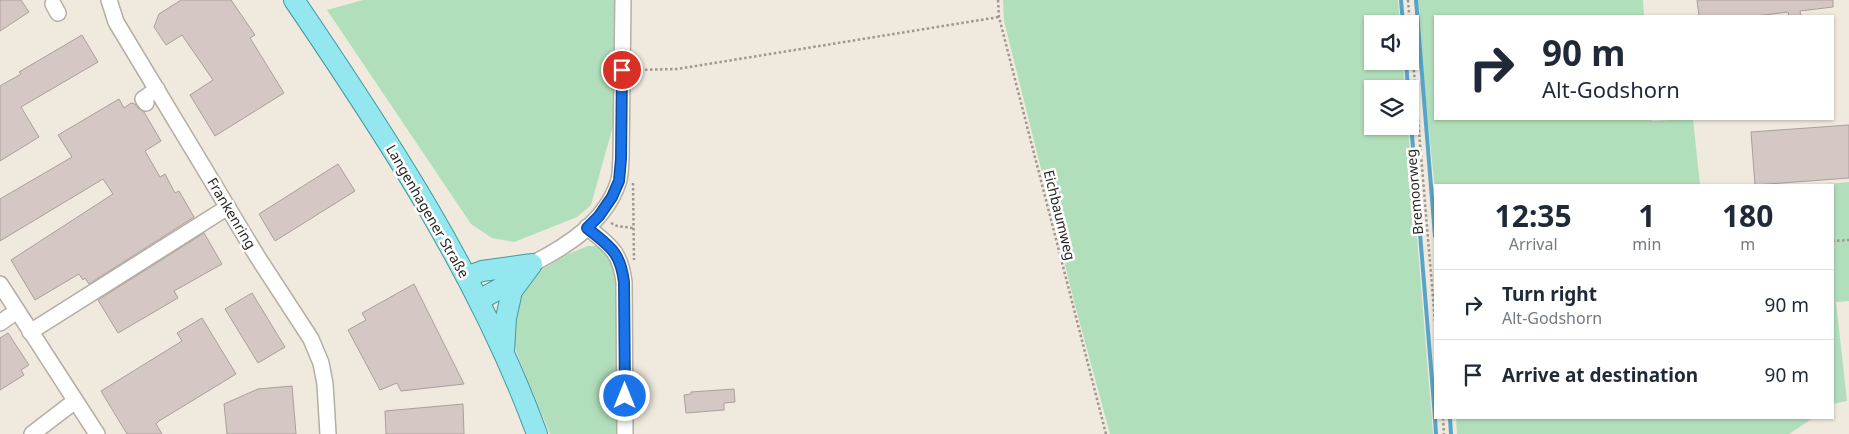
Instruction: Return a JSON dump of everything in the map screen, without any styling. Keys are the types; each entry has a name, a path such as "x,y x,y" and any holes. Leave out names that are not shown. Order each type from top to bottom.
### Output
{"main road":[{"name":"Langenhagener Straße","path":"294,0 355,89 430,212 466,277 504,353 537,434"},
{"path":"466,277 482,271 527,270"},
{"path":"478,300 527,270"},
{"path":"504,353 506,318 512,291 527,270"}],"street":[{"name":"Frankenring","path":"109,0 116,22 315,347 321,363 325,384 328,434"},
{"path":"527,270 559,250 587,228 599,216 612,197 619,181 630,73 623,0"},
{"path":"146,103 143,99 157,89"},
{"path":"30,332 228,207"},
{"path":"587,228 612,248 622,264 624,282 625,434"},
{"path":"0,284 10,308 30,332 97,434"},
{"path":"0,323 10,308"},
{"path":"32,434 52,428 75,401"}],"path":[{"name":"Eichbaumweg","path":"998,0 999,17 1106,434"},
{"name":"Bremoorweg","path":"1408,0 1434,309"},
{"path":"630,73 677,69 999,17"},
{"path":"633,181 634,264"},
{"path":"599,216 617,226 633,228"},
{"path":"1834,241 1849,240"},
{"path":"1442,419 1444,434"}],"green space":[{"path":"363,0 615,0 616,115 591,205 577,217 514,242 492,238 471,224 327,10"},
{"path":"1003,0 1398,0 1399,15 1364,15 1364,70 1404,70 1404,80 1364,80 1364,135 1409,135 1433,434 1110,434 1075,305 1004,21"},
{"path":"1416,0 1643,0 1644,15 1434,15 1434,120 1693,120 1700,184 1434,184 1419,15"},
{"path":"1849,182 1849,301 1836,302 1847,401 1834,404 1834,184 1828,184"},
{"path":"588,246 596,246 604,250 616,269 618,434 550,434 517,354 512,334 520,289 538,272 566,255"},
{"path":"1456,419 1812,419 1789,434 1457,434"}],"building":[{"path":"0,0 21,0 29,12 0,31"},
{"path":"181,0 231,0 255,35 250,38 284,93 215,136 190,95 213,80 182,35 166,45 154,27 159,14"},
{"path":"1697,0 1833,0 1833,7 1800,11 1801,15 1789,15 1788,12 1764,15 1699,15"},
{"path":"82,35 98,62 21,107 39,137 0,161 0,86 21,74 19,72"},
{"path":"119,99 124,108 131,103 144,112 161,141 145,151 160,177 165,174 175,193 179,191 194,217 89,284 79,274 35,300 11,260 113,194 103,179 0,241 0,199 72,157 58,135"},
{"path":"1849,125 1849,178 1755,184 1751,132"},
{"path":"338,164 355,191 275,241 259,214"},
{"path":"204,233 222,264 174,291 178,298 118,333 98,300"},
{"path":"414,284 464,384 401,391 397,383 380,390 348,330 366,320 362,313"},
{"path":"252,293 285,347 258,363 225,309"},
{"path":"202,318 236,374 159,421 156,424 162,434 127,434 101,391 182,341 177,333"},
{"path":"8,333 29,365 21,370 24,375 0,390 0,338"},
{"path":"292,386 296,434 227,434 224,404 258,389"},
{"path":"734,389 735,402 724,403 724,410 686,413 684,395 691,394 691,392"},
{"path":"463,404 464,434 386,434 385,411"}],"waterway":[{"path":"1401,0 1402,15"},
{"path":"1416,0 1434,224"},
{"path":"1407,70 1407,80"},
{"path":"1412,135 1434,405"},
{"path":"1435,419 1436,434"},
{"path":"1450,419 1451,434"}],"route":[{"path":"622,70 619,181 612,197 599,216 587,228 612,248 622,264 624,282 625,396"}]}
